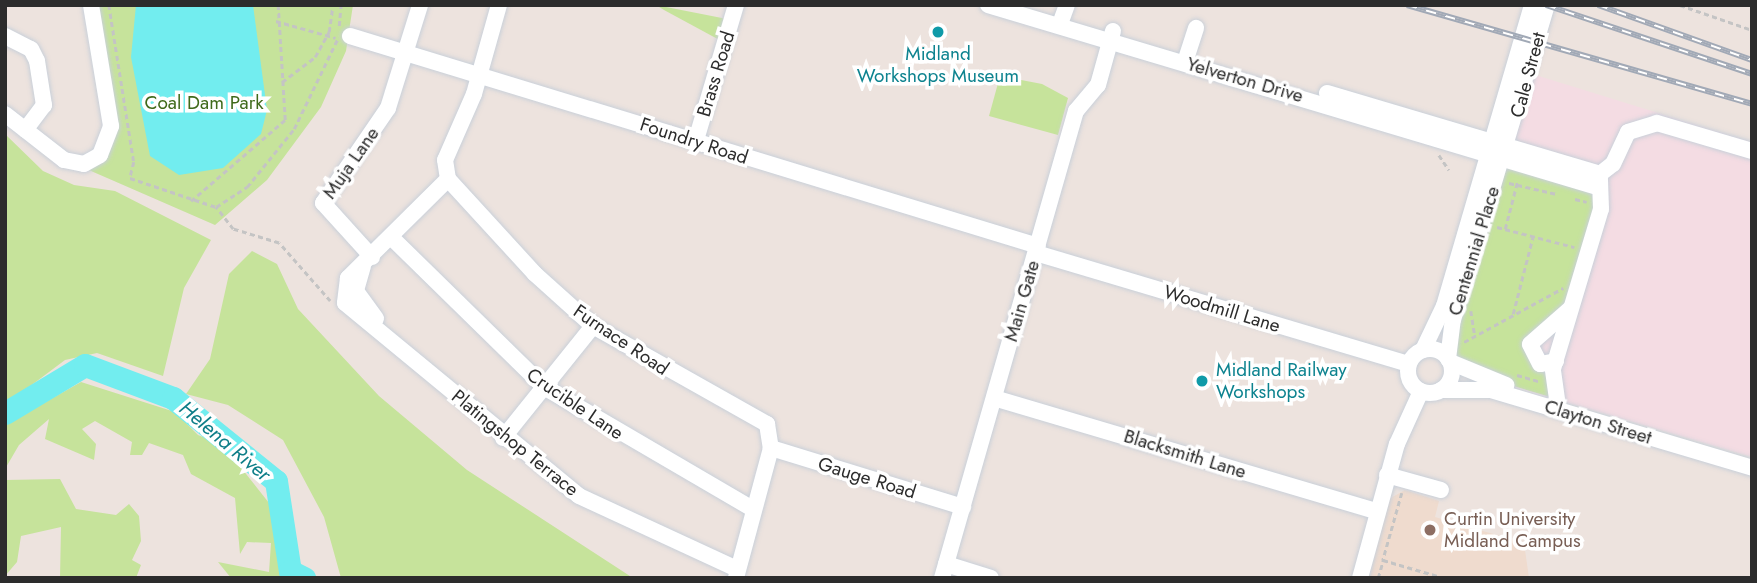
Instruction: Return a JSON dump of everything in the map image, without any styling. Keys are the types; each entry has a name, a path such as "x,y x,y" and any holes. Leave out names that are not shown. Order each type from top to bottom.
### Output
{"street":[{"path":"5,114 75,164 94,161 106,148 111,126 90,5"},
{"path":"407,53 420,5"},
{"path":"367,262 392,238 425,195 448,179 445,160 479,74 499,5"},
{"name":"Yelverton Drive","path":"988,5 1063,15"},
{"name":"Yelverton Drive","path":"1026,5 1063,15 1112,35 1493,160 1598,181"},
{"name":"Cale Street","path":"1490,141 1532,5"},
{"name":"Cale Street","path":"1507,145 1547,5"},
{"name":"Brass Road","path":"696,140 736,6"},
{"path":"1186,58 1196,27"},
{"name":"Main Gate","path":"944,571 1076,111 1098,85 1112,35"},
{"path":"5,36 31,49 37,61 44,105 25,130"},
{"name":"Foundry Road","path":"343,37 479,74 696,140 1037,249"},
{"name":"Muja Lane","path":"367,262 323,203 378,125 407,53"},
{"name":"Yelverton Drive","path":"1186,58 1507,145 1598,181"},
{"path":"1557,400 1556,361 1601,209 1598,181 1628,132 1648,123 1752,151"},
{"name":"Centennial Place","path":"1449,360 1453,320 1493,160 1490,141"},
{"name":"Centennial Place","path":"1423,350 1444,306 1493,160 1507,145"},
{"name":"Furnace Road","path":"448,179 535,274 593,326 691,385 761,417 771,431 771,448"},
{"name":"Crucible Lane","path":"392,238 544,387 753,509"},
{"name":"Woodmill Lane","path":"1037,249 1409,364"},
{"name":"Platingshop Terrace","path":"367,262 358,297 383,330 503,438 579,496 736,574"},
{"path":"1556,361 1540,364 1530,344 1571,307"},
{"path":"503,438 593,326"},
{"path":"1423,350 1449,360 1450,380 1441,390 1420,391 1409,377 1409,364 1423,350"},
{"name":"Clayton Street","path":"1449,360 1557,400 1752,457"},
{"name":"Clayton Street","path":"1441,390 1490,390 1752,468"},
{"path":"1360,578 1387,475 1420,391"},
{"name":"Blacksmith Lane","path":"994,397 1376,511"},
{"path":"736,574 771,448"},
{"name":"Gauge Road","path":"771,448 962,507"},
{"path":"1387,475 1441,490"},
{"path":"944,571 991,578"}],"path":[{"path":"109,5 134,162 130,178 191,201 216,207 233,229 279,243 333,304"},
{"path":"191,201 279,129 286,110 276,21 278,5"},
{"path":"282,82 308,65 327,36 332,5"},
{"path":"216,207 247,187 294,129 343,37 341,5"},
{"path":"1680,5 1752,30"},
{"path":"276,21 327,36 343,37"},
{"path":"1507,183 1517,183 1557,194"},
{"path":"1505,229 1517,183"},
{"path":"1575,199 1588,202 1584,213"},
{"path":"1494,226 1574,247"},
{"path":"1513,316 1533,236"},
{"path":"1572,258 1578,236"},
{"path":"1458,345 1562,288 1565,278"},
{"path":"1470,305 1475,335"},
{"path":"1378,578 1403,491"},
{"path":"1383,561 1444,578"}],"shaded area":[{"path":"1529,73 1752,142 1752,457 1480,377 1450,346"},
{"name":"Curtin University Midland Campus","path":"1405,490 1439,501 1435,517 1524,543 1529,578 1370,578 1387,500"}],"green space":[{"name":"Coal Dam Park","path":"91,5 353,5 346,51 321,107 267,180 215,225 75,164 106,148"},
{"path":"656,5 732,20 725,43 664,10"},
{"path":"1000,76 1042,84 1068,98 1058,135 989,116"},
{"path":"5,134 43,171 74,185 115,191 211,240 184,288 163,376 97,353 65,360 5,405"},
{"path":"1501,161 1599,192 1571,307 1535,334 1557,399 1466,372 1450,346"},
{"path":"252,251 277,264 298,309 379,396 467,470 633,578 341,578 324,517 283,440 228,405 186,394 210,359 229,274"},
{"path":"81,382 175,412 198,435 223,445 269,503 283,578 231,578 218,562 269,572 271,543 247,542 240,554 235,498 191,474 183,455 149,443 142,455 130,455 132,442 95,421 82,429 96,444 94,460 45,439 49,419 19,445 5,469 5,425"},
{"path":"60,479 76,509 116,515 129,504 139,516 141,541 132,560 141,565 136,578 60,578 61,527 21,536 17,562 5,576 5,480"}],"water":[{"path":"136,5 253,5 267,110 261,134 223,168 179,175 150,156 131,57"}],"waterway":[{"name":"Helena River","path":"5,413 85,365 173,398 276,481 290,571 304,578"}],"railway":[{"path":"1407,5 1752,104"},
{"path":"1546,5 1752,74"},
{"path":"1598,5 1752,60"}],"place":[{"name":"Midland Workshops Museum","path":"938,32"},
{"name":"Midland Railway Workshops","path":"1202,381"},
{"name":"Curtin University Midland Campus","path":"1430,530"}]}
